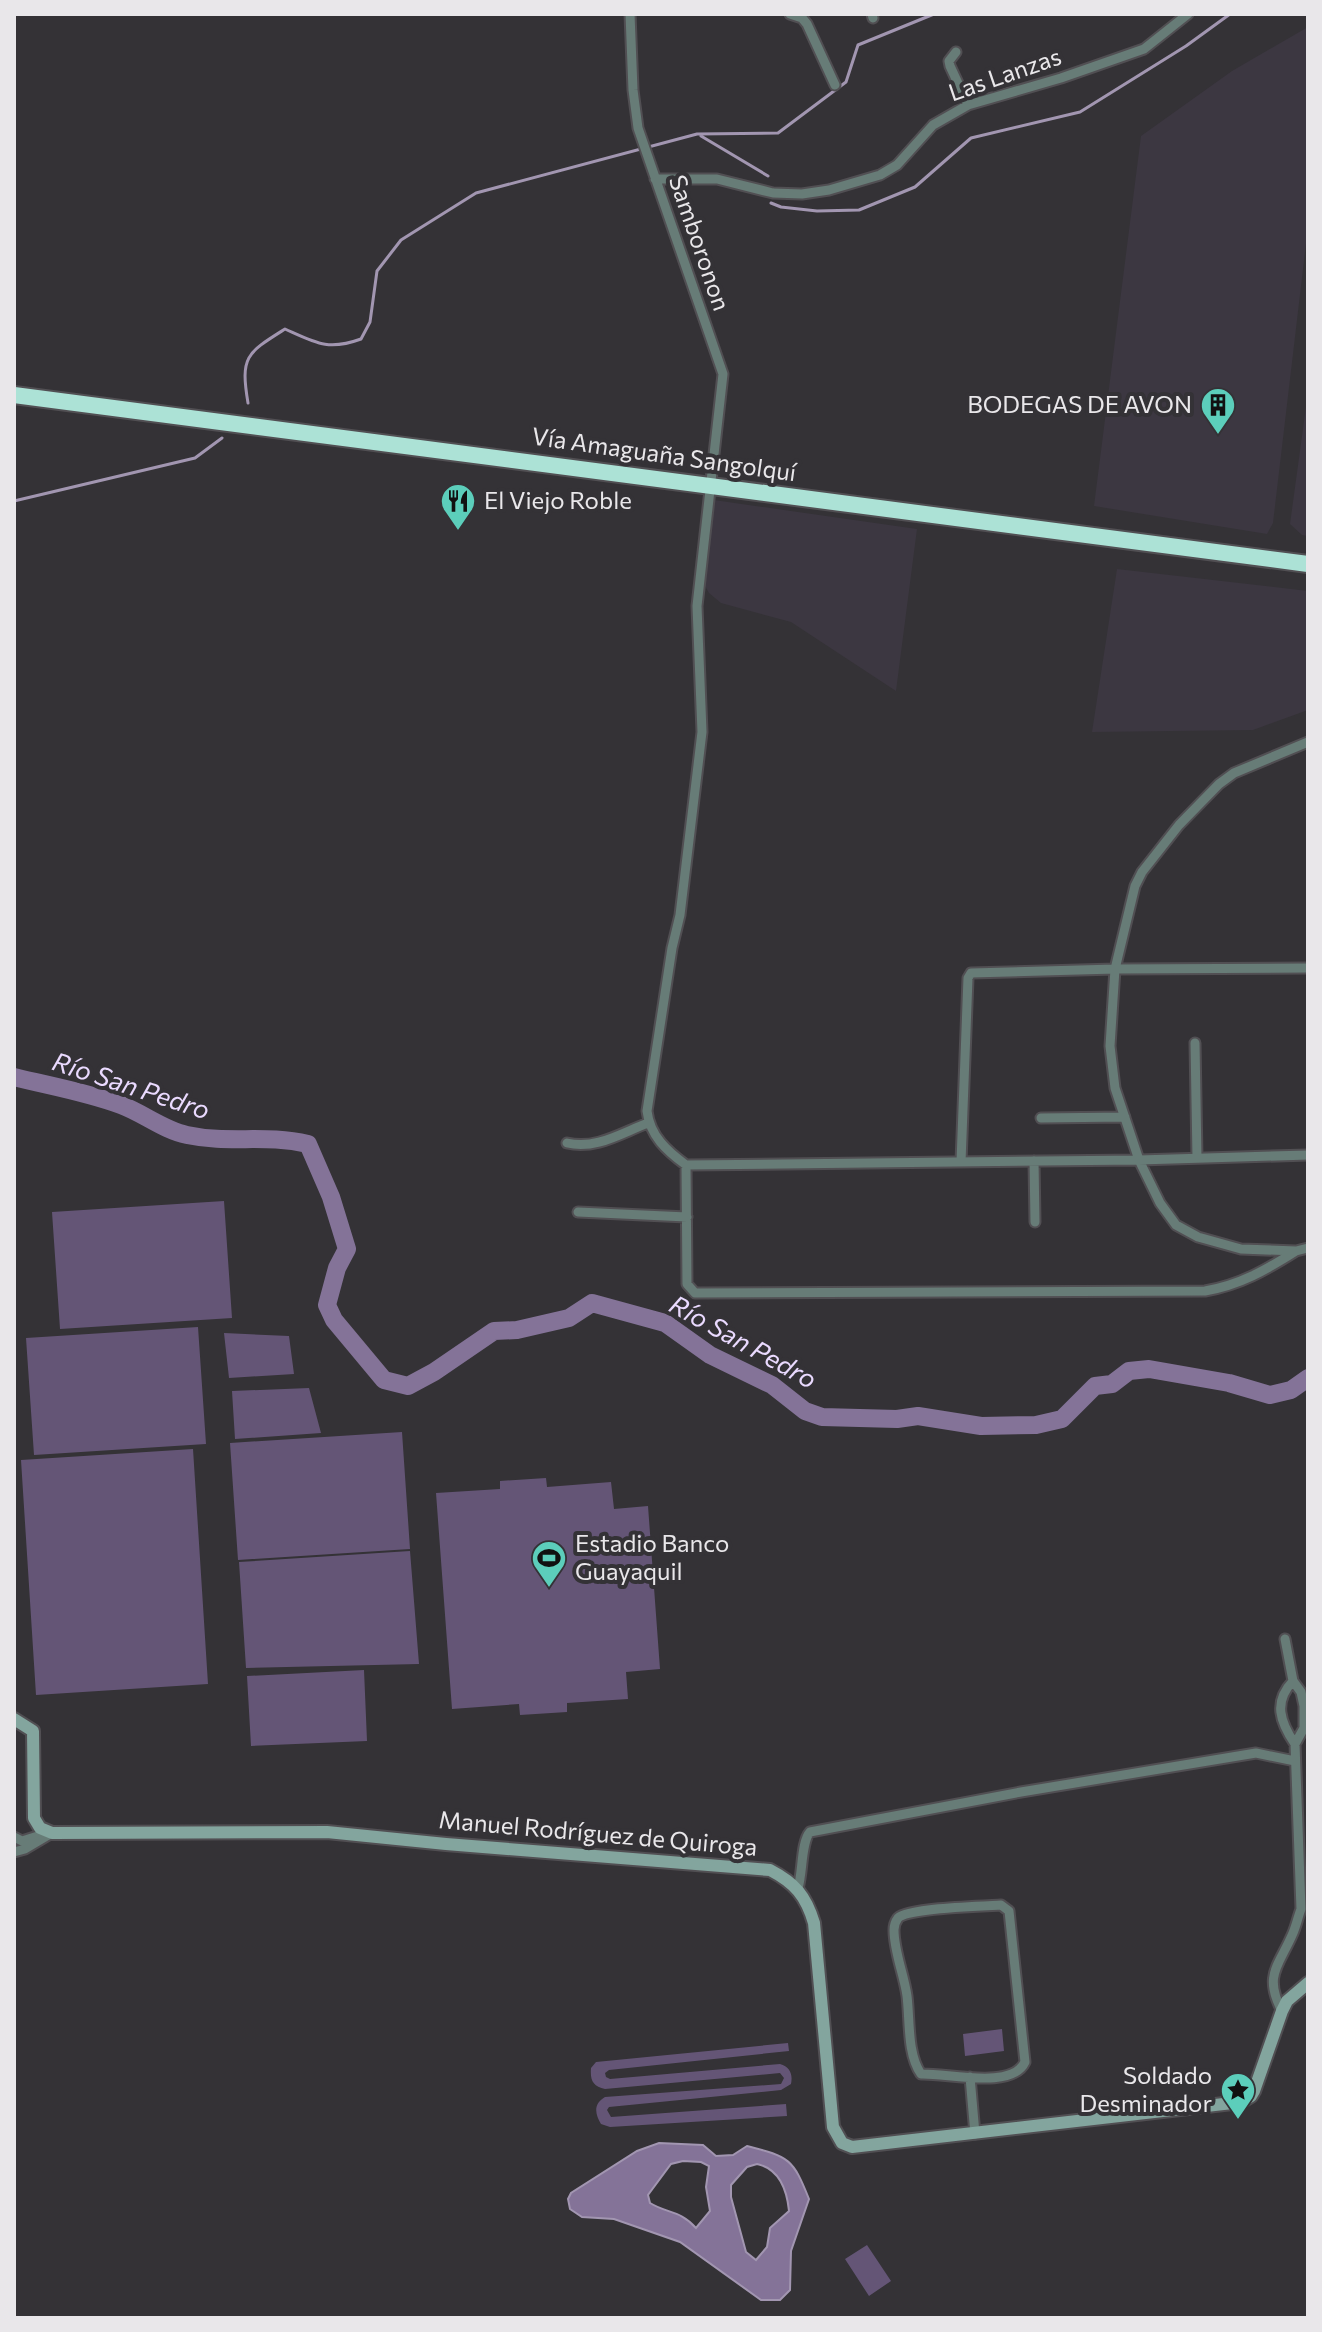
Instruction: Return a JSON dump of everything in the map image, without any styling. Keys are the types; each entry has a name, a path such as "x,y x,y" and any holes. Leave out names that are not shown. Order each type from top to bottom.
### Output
{"highway":[{"name":"Vía Amaguaña Sangolquí","path":"14,395 1308,564"}],"street":[{"name":"Samboronon","path":"630,14 638,128 723,374 697,606 702,732 680,915 649,1096 648,1123"},
{"path":"795,14 807,24 835,85"},
{"name":"Las Lanzas","path":"654,175 717,179 773,193 802,194 829,190 880,175 897,165 933,125 968,105 1061,78 1144,49 1188,14"},
{"path":"956,52 949,61 950,66 968,105"},
{"path":"1308,742 1234,773 1219,784 1179,825 1142,872 1135,886 1115,969 1110,1046 1115,1088 1139,1160 1160,1203 1176,1225 1198,1237 1241,1249 1296,1251 1308,1248"},
{"path":"961,1162 968,978 971,973 1308,968"},
{"path":"1195,1043 1197,1158"},
{"path":"1041,1118 1125,1117"},
{"path":"567,1143 580,1146 598,1144 648,1123 670,1154 686,1165 1308,1155"},
{"path":"1034,1161 1035,1222"},
{"path":"686,1165 687,1284 695,1293 1205,1291 1231,1287 1257,1276 1296,1251"},
{"path":"578,1212 687,1217"},
{"path":"1282,2011 1273,1994 1273,1970 1293,1934 1301,1909 1295,1744 1305,1722 1301,1692 1293,1681 1285,1639"},
{"path":"1293,1681 1283,1691 1280,1704 1282,1718 1295,1744"},
{"path":"14,1719 33,1731 34,1818 40,1828 52,1833"},
{"path":"1295,1761 1256,1753 1021,1792 810,1832 804,1841 804,1871 798,1888 808,1903 814,1923 830,2110 837,2138 852,2147 1241,2102 1254,2091 1287,2001 1308,1983"},
{"name":"Manuel Rodríguez de Quiroga","path":"52,1833 327,1832 770,1870 798,1888"},
{"path":"14,1837 22,1841 52,1833"},
{"path":"14,1852 52,1833"},
{"path":"1001,1905 1009,1911 1025,2062 1022,2069 1011,2076 970,2077 921,2074 918,2070 894,1926 900,1917 915,1912 1001,1905"},
{"path":"970,2077 975,2134"}],"shaded area":[{"path":"1308,27 1308,227 1273,523 1267,534 1094,506 1141,136 1232,71"},
{"path":"1308,392 1308,536 1302,535 1290,524"},
{"path":"714,500 917,529 896,691 791,622 721,603 709,593 704,584"},
{"path":"1117,569 1308,591 1308,710 1253,730 1092,732"},
{"path":"224,1201 232,1318 60,1329 52,1212"},
{"path":"198,1327 206,1444 34,1455 26,1338"},
{"path":"224,1333 289,1336 294,1374 229,1378"},
{"path":"309,1388 321,1433 235,1439 232,1391"},
{"path":"402,1432 410,1549 238,1560 230,1443"},
{"path":"193,1449 208,1684 36,1695 21,1460"},
{"name":"Estadio Banco Guayaquil","path":"546,1478 547,1487 611,1482 614,1509 648,1506 660,1669 626,1672 628,1699 567,1703 567,1712 520,1715 519,1704 452,1709 436,1493 500,1489 500,1481"},
{"path":"410,1551 419,1664 246,1668 239,1562"},
{"path":"364,1670 367,1741 251,1746 247,1676"},
{"path":"1002,2029 1004,2051 965,2056 963,2034"},
{"path":"788,2043 789,2051 609,2070 605,2073 610,2079 780,2064 790,2071 792,2077 791,2084 781,2090 609,2107 607,2110 611,2117 786,2104 787,2116 610,2127 601,2124 597,2117 597,2106 605,2097 781,2084 784,2078 780,2073 605,2089 592,2080 591,2068 596,2062"},
{"path":"659,2143 703,2145 716,2156 733,2155 747,2146 773,2153 788,2162 799,2175 809,2199 791,2251 790,2290 780,2300 761,2300 680,2242 614,2219 582,2217 570,2209 568,2199 571,2193 637,2151","holes":["701,2162 709,2166 706,2187 710,2211 696,2228 679,2215 650,2203 648,2195 671,2164","757,2164 777,2176 789,2211 770,2228 767,2247 756,2260 746,2252 731,2197 731,2185 747,2167"]},
{"path":"867,2245 891,2281 869,2296 845,2259"}],"waterway":[{"path":"248,403 246,365 254,351 285,329 322,344 350,343 361,339 370,322 377,271 401,240 476,193 697,134 778,133 846,82 858,45 934,14"},
{"path":"771,203 817,211 859,210 915,187 971,138 1080,112 1186,46 1230,14"},
{"path":"701,136 768,176"},
{"path":"14,501 195,458 222,438"},
{"name":"Río San Pedro","path":"14,1077 108,1100 187,1135 308,1144 331,1197 347,1249 337,1268 327,1305 334,1320 384,1380 408,1386 494,1331 517,1330 569,1318 592,1303 665,1323 710,1355 772,1385 805,1411 822,1417 897,1419 918,1416 981,1426 1036,1425 1062,1419 1095,1386 1112,1384 1129,1371 1149,1369 1229,1383 1270,1395 1291,1390 1308,1378"}],"place":[{"name":"BODEGAS DE AVON","path":"1218,436"},
{"name":"El Viejo Roble","path":"458,532"},
{"name":"Estadio Banco Guayaquil","path":"549,1589"},
{"name":"Soldado Desminador","path":"1238,2121"}]}
